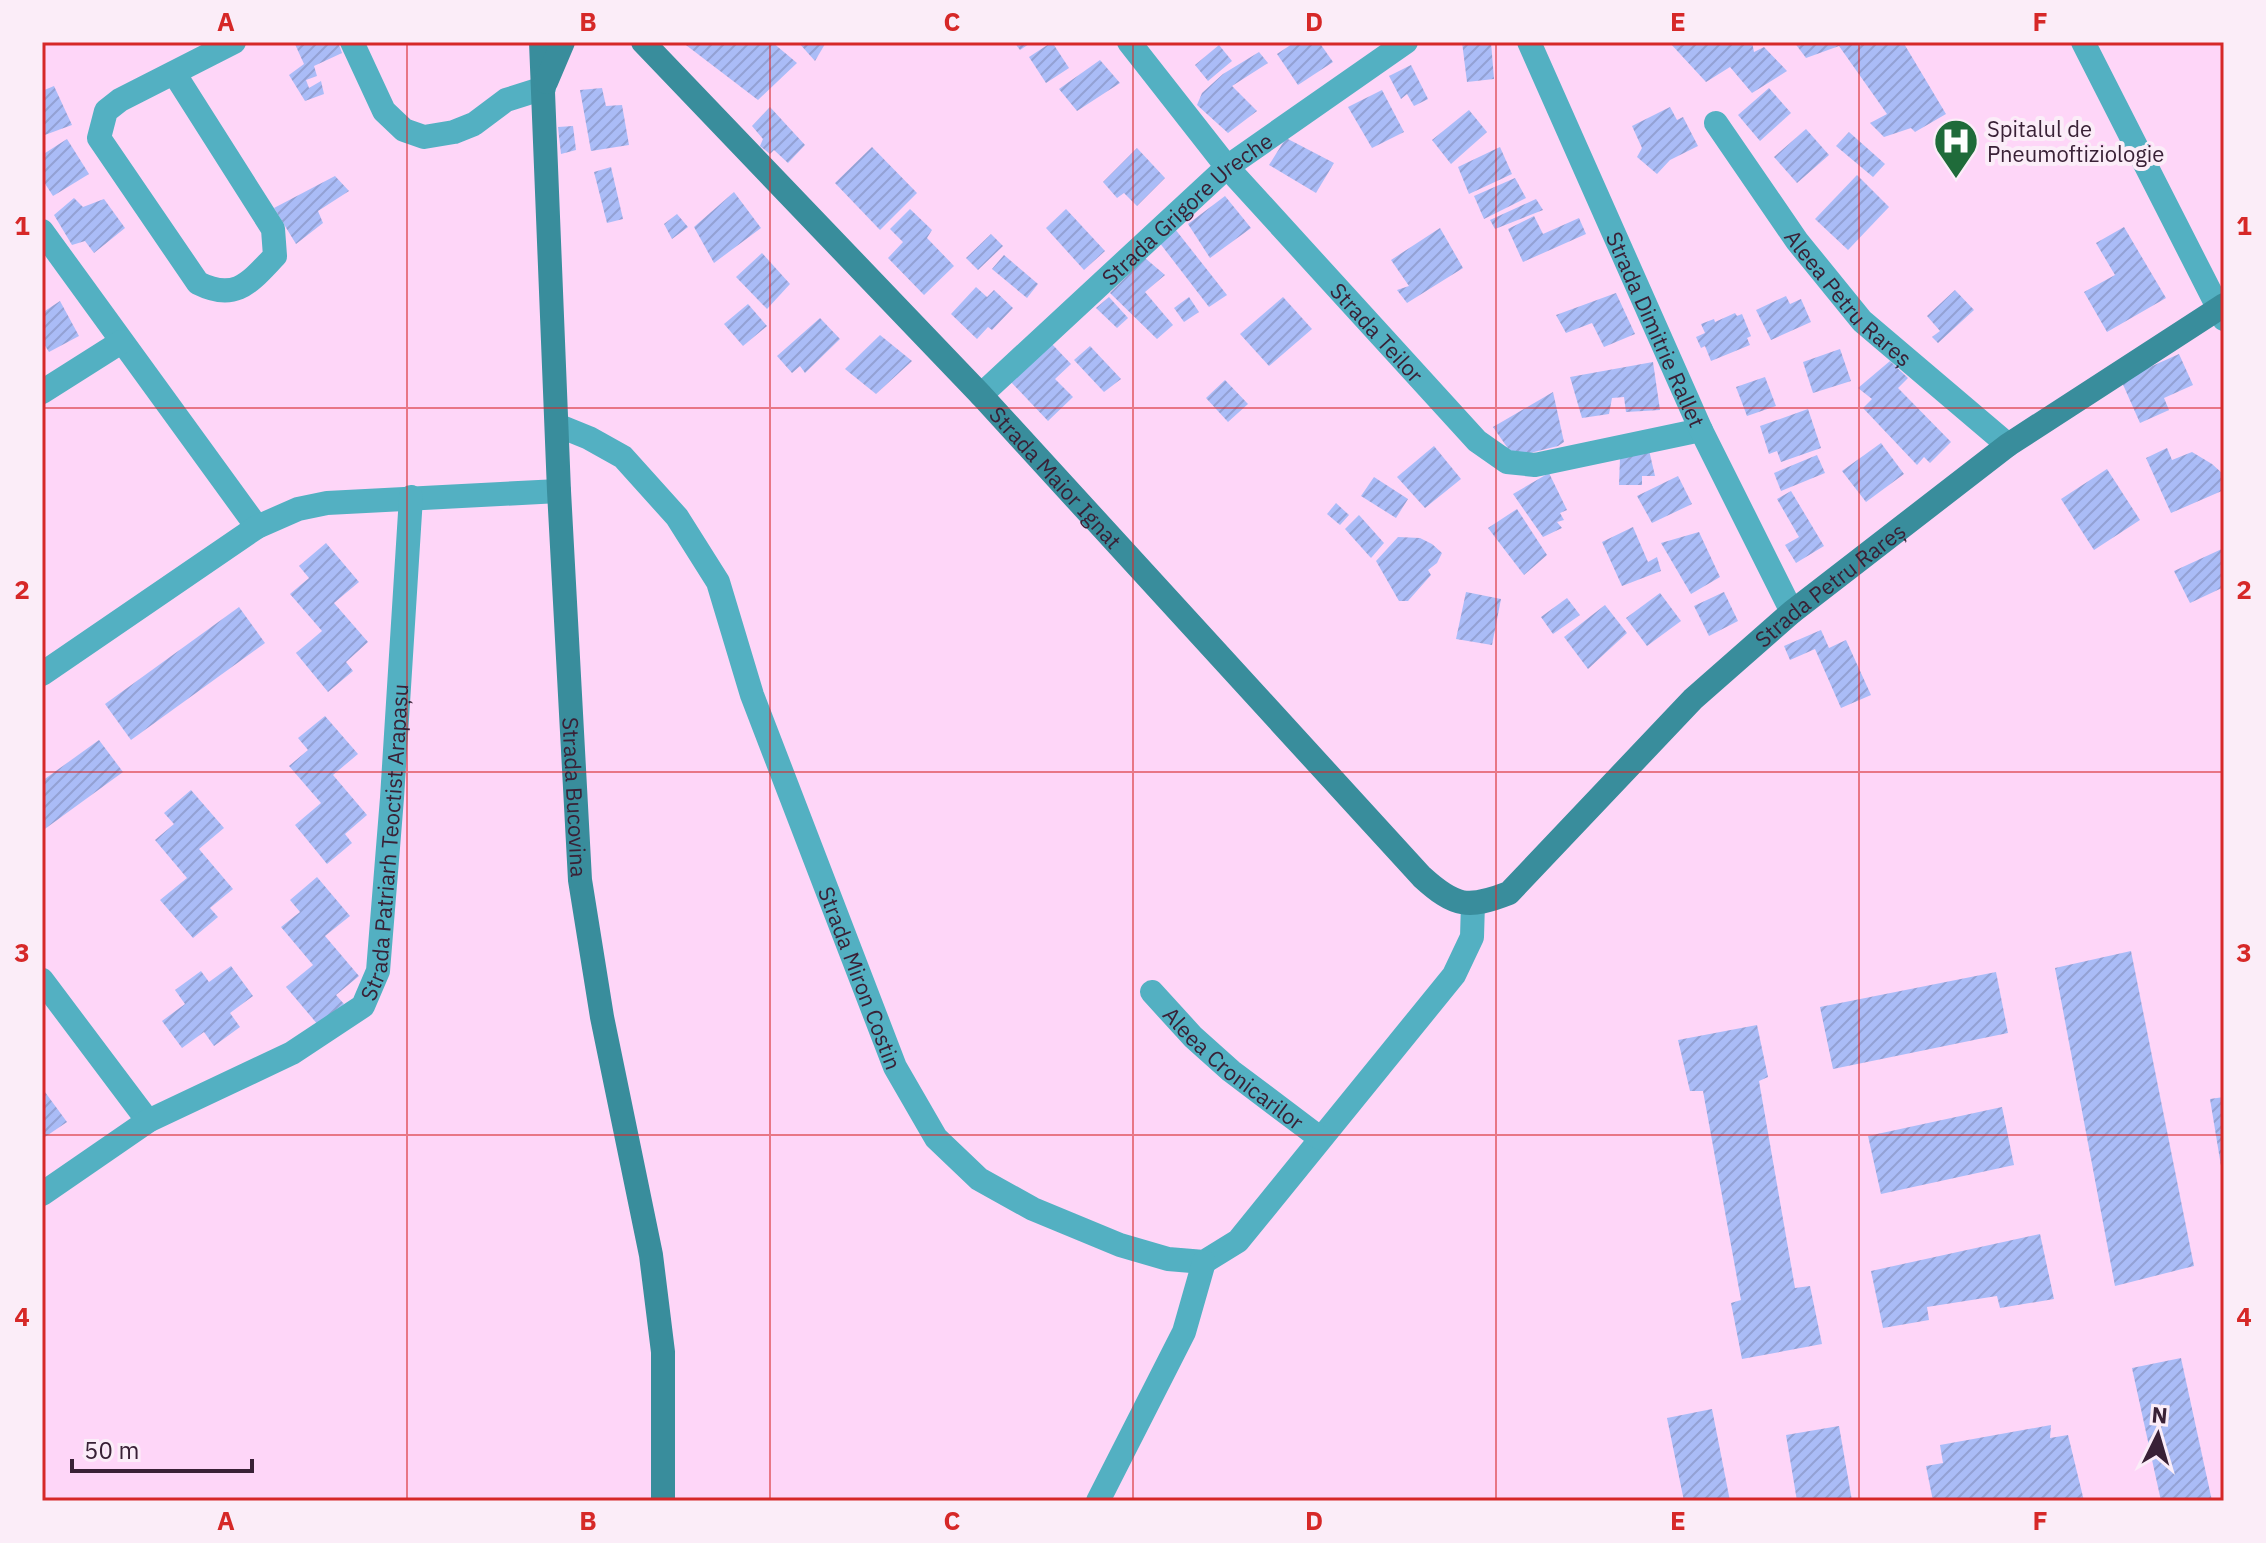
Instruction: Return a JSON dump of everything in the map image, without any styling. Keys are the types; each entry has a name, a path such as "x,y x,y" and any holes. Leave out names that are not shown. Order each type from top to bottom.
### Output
{"street":[{"path":"174,73 273,229 275,256 250,281 235,290 222,292 198,283 99,138 106,111 120,100 234,42"},
{"path":"352,42 384,111 404,130 424,137 454,132 474,124 506,100 544,88"},
{"name":"Strada Bucovina","path":"541,42 559,491 580,880 602,1017 651,1255 663,1352 663,1501"},
{"name":"Strada Bucovina","path":"544,88 563,42"},
{"name":"Strada Maior Ignat","path":"643,42 981,395 1422,877 1445,898 1473,903"},
{"name":"Strada Teilor","path":"1129,42 1227,167 1477,441 1507,462 1535,465 1701,430"},
{"name":"Strada Grigore Ureche","path":"981,395 1227,167 1406,42"},
{"name":"Strada Dimitrie Rallet","path":"1529,42 1701,430 1792,612"},
{"path":"2083,42 2222,311"},
{"name":"Aleea Petru Rareș","path":"1716,123 1797,241 1862,321 2008,445"},
{"path":"42,231 257,527"},
{"name":"Strada Petru Rareș","path":"1473,903 1509,893 1693,699 1792,612 2008,445 2222,311"},
{"path":"42,392 121,342"},
{"name":"Strada Miron Costin","path":"557,425 623,457 677,517 718,582 752,695 895,1067 936,1138 979,1179 1033,1209 1120,1245 1168,1259 1204,1262"},
{"path":"42,674 257,527 298,509 327,503 411,497 559,491"},
{"name":"Strada Patriarh Teoctist Arapașu","path":"42,1194 148,1121 292,1053 363,1006 378,971 411,497"},
{"path":"1098,1501 1184,1332 1204,1262 1238,1241 1454,975 1472,937 1473,903"},
{"path":"42,980 148,1121"},
{"name":"Aleea Cronicarilor","path":"1152,992 1193,1037 1231,1071 1320,1138"}],"building":[{"path":"294,42 338,42 342,53 314,66 317,76 306,80 309,88 321,81 324,94 305,101 289,75 304,64"},
{"path":"682,42 772,42 797,63 758,100"},
{"path":"798,42 823,42 825,44 815,61"},
{"path":"1014,42 1032,42 1020,50"},
{"path":"1052,42 1069,68 1046,83 1029,57"},
{"path":"1295,42 1319,42 1333,62 1298,85 1277,54"},
{"path":"1462,42 1491,42 1494,79 1467,82"},
{"path":"1669,42 1752,42 1754,52 1764,47 1787,71 1752,93 1730,67 1706,82"},
{"path":"1794,42 1903,42 1946,114 1915,132 1911,128 1884,137 1870,123 1887,114 1839,46 1806,58"},
{"path":"1219,45 1232,61 1208,81 1195,65"},
{"path":"1259,52 1268,63 1232,86 1257,111 1228,133 1197,105 1202,93 1223,74"},
{"path":"1100,60 1120,83 1077,111 1059,89"},
{"path":"1411,65 1428,99 1414,106 1407,94 1401,99 1389,76"},
{"path":"54,86 72,125 42,136 42,91"},
{"path":"602,88 606,106 622,105 629,145 591,151 580,90"},
{"path":"1769,88 1791,113 1760,141 1738,115"},
{"path":"1382,90 1404,132 1372,148 1348,107"},
{"path":"770,107 805,145 788,163 774,150 770,154 760,146 763,139 752,126"},
{"path":"1670,107 1677,120 1683,117 1698,146 1670,160 1657,174 1637,157 1642,148 1632,126"},
{"path":"1469,110 1487,132 1451,164 1432,140"},
{"path":"573,126 576,150 561,154 558,127"},
{"path":"1806,129 1829,155 1797,183 1774,157"},
{"path":"1849,132 1885,164 1873,177 1836,146"},
{"path":"1286,138 1334,163 1316,193 1269,165"},
{"path":"67,139 89,174 53,196 42,179 42,155"},
{"path":"872,147 917,193 880,230 835,183"},
{"path":"1500,147 1512,174 1469,194 1458,167"},
{"path":"1137,148 1165,178 1137,206 1124,193 1117,198 1103,182"},
{"path":"611,167 623,219 607,223 594,172"},
{"path":"1857,175 1889,207 1848,250 1815,219"},
{"path":"335,176 349,191 318,211 323,223 296,244 274,208"},
{"path":"1515,178 1526,198 1484,219 1474,196"},
{"path":"734,192 761,228 714,263 694,227"},
{"path":"1225,196 1251,228 1210,258 1188,224"},
{"path":"74,198 83,207 104,199 125,228 94,253 85,241 72,245 54,215"},
{"path":"1536,199 1543,210 1495,229 1490,220"},
{"path":"910,209 932,230 927,238 954,266 924,295 888,258 903,242 890,229"},
{"path":"1066,209 1105,251 1084,270 1046,228"},
{"path":"677,214 688,227 672,239 664,224"},
{"path":"1534,216 1543,234 1579,218 1586,234 1523,262 1508,229"},
{"path":"2124,227 2166,298 2107,332 2084,292 2115,275 2096,243"},
{"path":"1440,228 1463,268 1407,303 1397,290 1409,286 1391,260"},
{"path":"1175,229 1227,295 1209,307 1159,242"},
{"path":"991,234 1003,246 978,270 966,258"},
{"path":"762,253 790,284 767,309 736,277"},
{"path":"1004,255 1038,284 1027,298 992,269"},
{"path":"1145,258 1165,275 1145,292 1173,325 1157,339 1110,293"},
{"path":"976,287 987,297 994,290 1013,308 992,330 988,327 977,339 951,314"},
{"path":"1955,290 1974,310 1938,343 1932,337 1940,331 1927,316"},
{"path":"1616,293 1635,334 1604,347 1592,323 1566,333 1556,315"},
{"path":"1786,296 1790,304 1801,299 1811,322 1771,340 1756,310"},
{"path":"1109,297 1128,318 1117,328 1096,308"},
{"path":"1189,297 1199,312 1184,322 1174,308"},
{"path":"1283,297 1312,329 1269,366 1240,334"},
{"path":"60,301 79,336 49,352 42,341 42,313"},
{"path":"748,304 767,326 743,346 724,324"},
{"path":"1735,313 1737,316 1742,314 1751,336 1747,338 1750,345 1711,361 1705,346 1701,348 1696,337 1705,333 1701,324 1714,319 1715,322"},
{"path":"820,318 840,339 805,373 800,366 792,373 777,356"},
{"path":"880,335 912,361 876,394 845,369"},
{"path":"1051,343 1071,364 1055,379 1073,397 1048,421 1011,382"},
{"path":"1090,346 1121,379 1104,392 1074,360"},
{"path":"1840,349 1851,381 1813,393 1803,362"},
{"path":"2179,354 2193,385 2164,398 2169,410 2140,423 2121,380"},
{"path":"1890,361 1908,378 1898,388 1951,442 1930,463 1924,457 1917,465 1863,408 1872,399 1858,388"},
{"path":"1653,362 1660,410 1626,412 1624,397 1612,398 1609,414 1582,418 1570,377"},
{"path":"1765,377 1776,406 1747,416 1736,387"},
{"path":"1225,380 1248,404 1228,422 1206,398"},
{"path":"1553,392 1564,442 1514,457 1493,427"},
{"path":"1808,409 1821,448 1781,462 1777,451 1769,454 1760,426"},
{"path":"1881,443 1904,474 1866,502 1842,471"},
{"path":"1434,446 1461,479 1425,508 1397,477"},
{"path":"2167,448 2172,460 2192,452 2212,464 2223,474 2224,490 2171,513 2146,458"},
{"path":"1649,450 1655,476 1642,476 1642,485 1619,485 1620,458"},
{"path":"1817,455 1825,473 1781,491 1774,473"},
{"path":"2107,469 2140,520 2094,550 2061,499"},
{"path":"1549,473 1567,510 1560,513 1564,520 1557,522 1562,528 1543,537 1513,494"},
{"path":"1678,476 1692,504 1652,523 1637,496"},
{"path":"1374,477 1408,499 1396,518 1361,496"},
{"path":"1791,491 1824,546 1796,563 1785,545 1799,537 1777,499"},
{"path":"1336,503 1349,515 1340,525 1327,514"},
{"path":"1517,509 1547,555 1524,575 1488,528"},
{"path":"1359,515 1384,543 1371,558 1345,529"},
{"path":"1633,527 1648,562 1657,557 1661,571 1622,586 1602,542"},
{"path":"1699,532 1720,577 1691,594 1661,543"},
{"path":"1398,537 1420,538 1442,553 1437,563 1428,570 1431,575 1408,601 1399,601 1376,561"},
{"path":"326,543 359,582 334,603 368,642 346,662 353,671 328,692 296,653 322,631 290,594 309,578 299,566"},
{"path":"2224,548 2224,587 2190,603 2174,571"},
{"path":"1466,592 1501,599 1492,645 1456,639"},
{"path":"1724,592 1738,621 1709,636 1694,606"},
{"path":"1660,593 1681,621 1647,646 1626,618"},
{"path":"1567,598 1580,615 1553,634 1541,617"},
{"path":"1605,605 1627,633 1588,669 1564,637"},
{"path":"239,607 265,643 131,740 105,704"},
{"path":"1821,630 1829,648 1846,640 1871,695 1841,708 1815,649 1790,660 1784,646"},
{"path":"325,716 358,754 333,775 367,815 345,834 352,843 327,864 295,825 321,803 289,766 308,750 298,738"},
{"path":"99,740 123,772 42,831 42,781"},
{"path":"191,790 224,828 199,849 233,889 210,908 218,917 193,938 160,900 187,878 155,840 174,824 164,813"},
{"path":"317,877 350,916 325,936 359,976 336,995 344,1004 319,1026 286,987 313,965 281,927 300,912 290,900"},
{"path":"2131,951 2194,1266 2115,1286 2055,968"},
{"path":"231,966 253,996 230,1013 240,1027 214,1046 204,1032 182,1048 162,1021 185,1004 175,990 201,971 209,982"},
{"path":"1996,972 2008,1033 1833,1069 1820,1007"},
{"path":"1757,1025 1768,1077 1759,1081 1795,1288 1810,1286 1822,1344 1742,1359 1731,1303 1741,1300 1703,1091 1690,1091 1678,1040"},
{"path":"42,1088 67,1122 42,1139"},
{"path":"2224,1097 2224,1171 2222,1172 2210,1099"},
{"path":"2002,1107 2014,1165 1881,1194 1868,1136"},
{"path":"2040,1234 2054,1299 2000,1308 1997,1296 1927,1307 1929,1320 1883,1328 1871,1271"},
{"path":"2181,1358 2212,1501 2161,1501 2132,1368"},
{"path":"1712,1409 1730,1501 1684,1501 1667,1418"},
{"path":"2051,1425 2050,1438 2068,1435 2084,1501 1933,1501 1926,1466 1943,1463 1940,1445"},
{"path":"1839,1426 1852,1501 1797,1501 1786,1435"}],"place":[{"name":"Spitalul de Pneumoftiziologie","path":"1956,180"}]}
